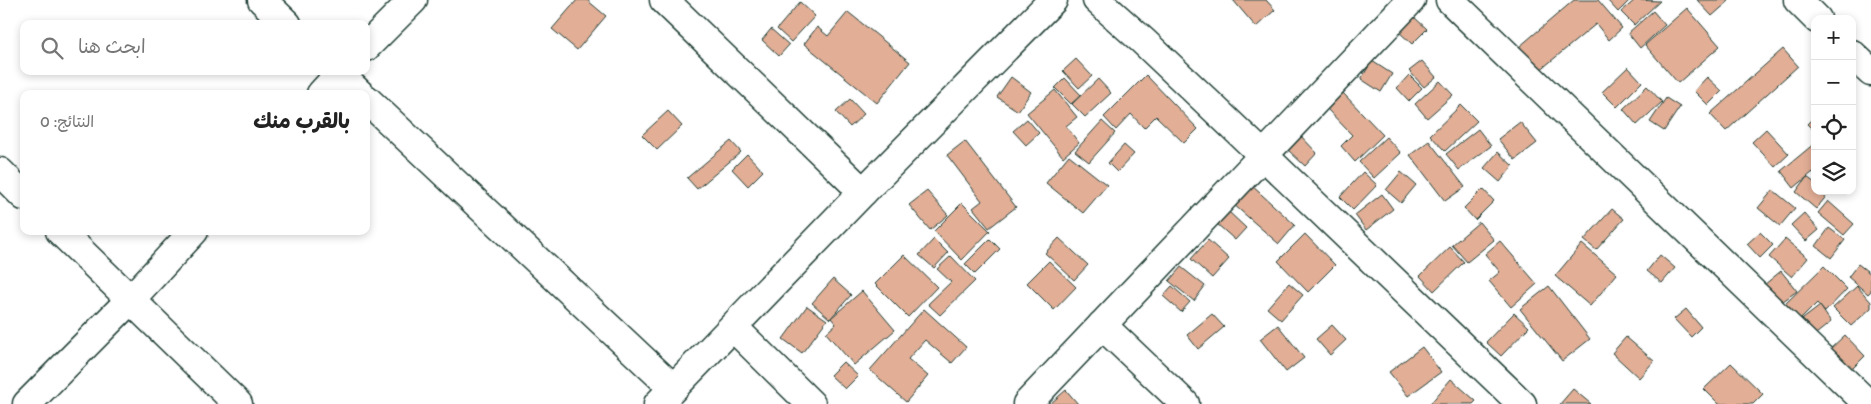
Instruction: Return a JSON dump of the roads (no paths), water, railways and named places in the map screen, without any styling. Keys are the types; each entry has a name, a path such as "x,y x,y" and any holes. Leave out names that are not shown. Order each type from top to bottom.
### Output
{"street":[{"path":"262,0 283,20"},
{"path":"370,43 413,0"},
{"path":"664,0 863,192"},
{"path":"370,104 665,396 1052,0"},
{"path":"1097,0 1150,48 1522,404"},
{"path":"1027,404 1411,0"},
{"path":"1450,0 1868,404"},
{"path":"1856,58 1871,72"},
{"path":"335,78 354,90"},
{"path":"0,172 20,192"},
{"path":"64,235 238,404"},
{"path":"27,404 130,300 190,235"},
{"path":"1102,325 1185,404"},
{"path":"733,327 812,404"}]}
